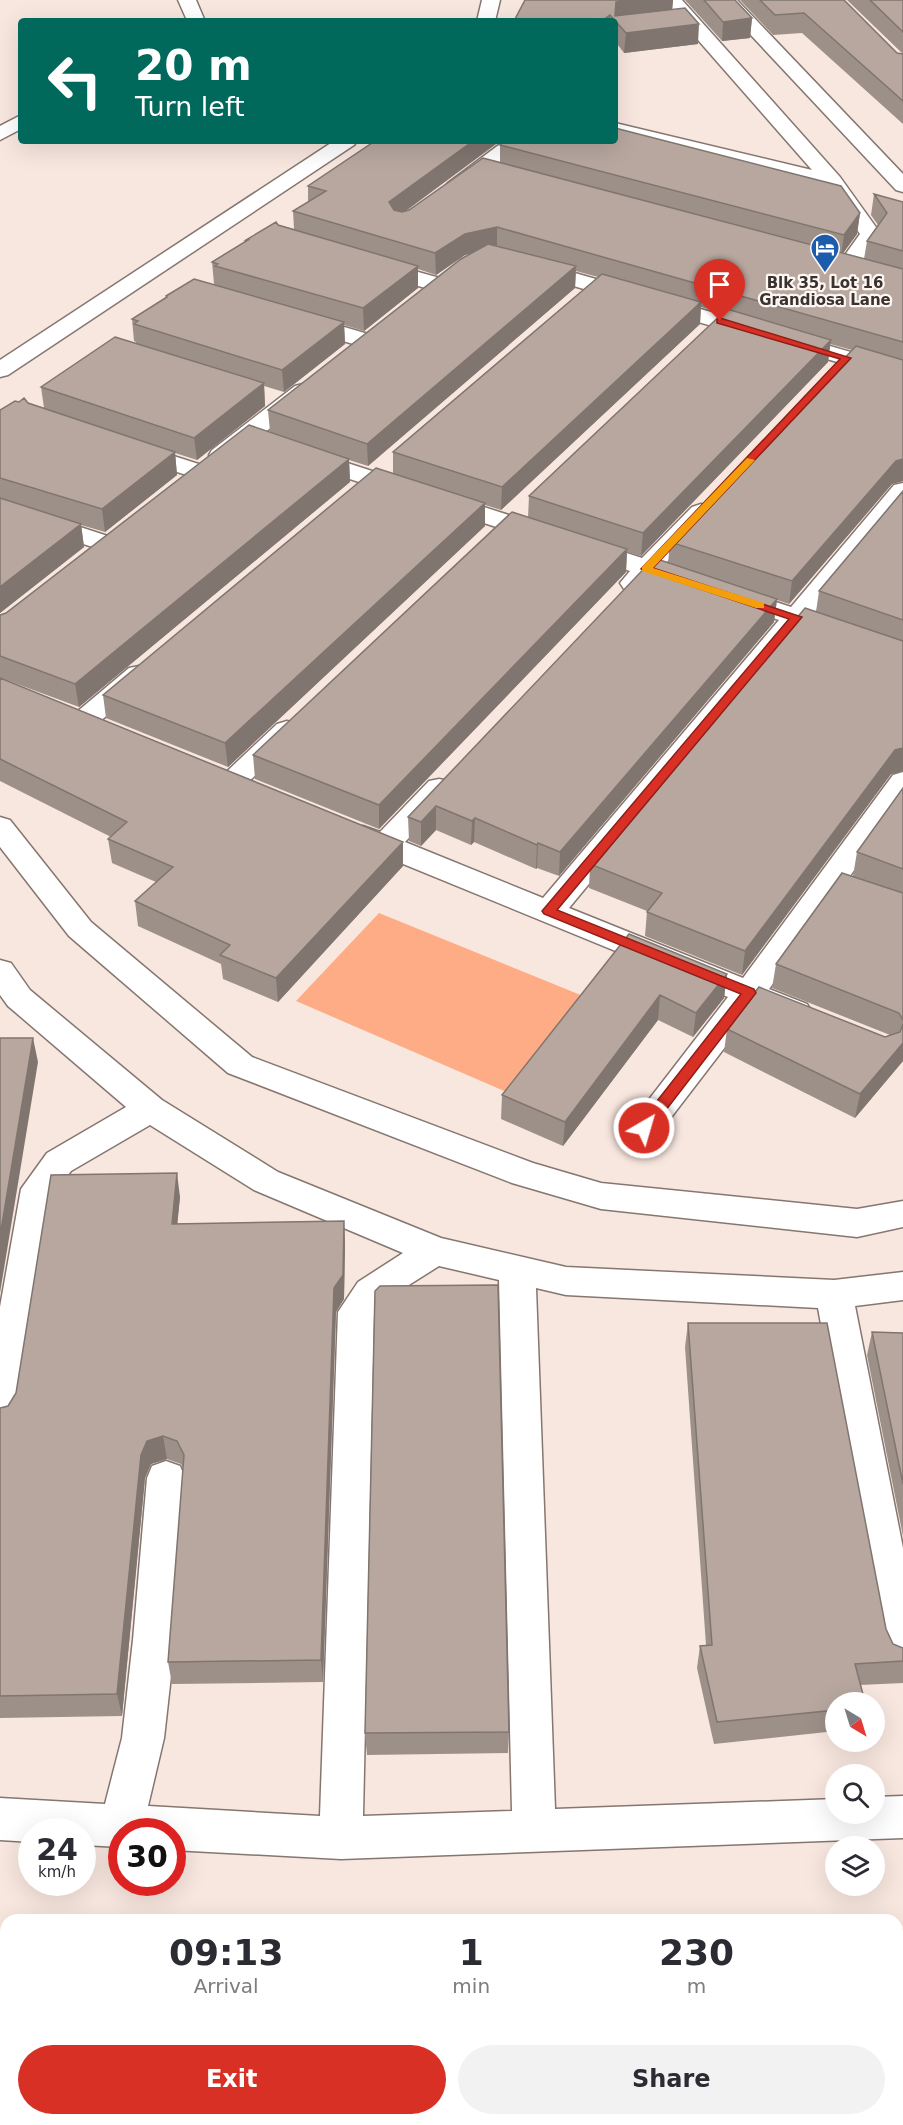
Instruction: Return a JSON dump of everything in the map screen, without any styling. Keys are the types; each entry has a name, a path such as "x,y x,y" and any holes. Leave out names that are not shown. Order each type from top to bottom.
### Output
{"street":[{"path":"187,0 195,18"},
{"path":"487,18 491,0"},
{"path":"672,0 833,181 871,234 848,266"},
{"path":"727,0 903,186"},
{"path":"667,22 688,19"},
{"path":"0,134 18,123"},
{"path":"618,130 833,181"},
{"path":"0,370 342,144"},
{"path":"441,197 513,144"},
{"path":"480,169 503,175"},
{"path":"353,259 439,285"},
{"path":"507,260 586,293 839,367 903,374"},
{"path":"825,260 870,273"},
{"path":"280,315 367,341"},
{"path":"265,442 276,400 323,376"},
{"path":"108,441 190,480 265,442 370,479 796,617 903,656"},
{"path":"549,911 903,490"},
{"path":"614,603 718,493"},
{"path":"0,508 108,544"},
{"path":"114,735 72,718 154,661"},
{"path":"232,783 300,717"},
{"path":"385,845 459,768"},
{"path":"644,1128 749,993 903,781"},
{"path":"0,827 80,929 240,1065 524,1174 602,1196 857,1223 903,1214"},
{"path":"341,827 826,1024"},
{"path":"830,881 861,892"},
{"path":"0,971 19,998 150,1109 266,1181 435,1251 566,1281 834,1294 903,1286"},
{"path":"0,1416 38,1189 59,1162 150,1109"},
{"path":"340,1838 356,1312 363,1300 381,1284 435,1251"},
{"path":"517,1270 534,1831"},
{"path":"834,1294 903,1651"},
{"path":"123,1818 143,1738 154,1640 166,1478"},
{"path":"186,1830 340,1838 903,1817"},
{"path":"0,1819 108,1825"}],"shaded area":[{"path":"379,913 588,998 511,1094 296,1001"}],"building":[{"path":"525,0 632,0 616,2 615,16 685,8 699,24 626,33 618,24 618,18 613,18 610,15 606,18 516,18"},
{"path":"704,0 735,0 752,18 723,22"},
{"path":"760,0 844,0 897,53 903,54 903,101 804,13 775,15"},
{"path":"870,0 903,0 903,32"},
{"path":"618,129 841,186 860,213 844,235 500,145 618,144"},
{"path":"371,144 469,144 389,202 394,210 402,212 409,210 483,158 903,269 903,342 497,227 465,234 435,253 293,211 326,191 308,186"},
{"path":"874,194 903,202 903,251 867,241 887,213"},
{"path":"276,222 278,225 418,266 363,308 215,266 218,264 212,262"},
{"path":"488,244 576,266 367,444 268,410 461,259"},
{"path":"602,274 701,302 502,487 393,452"},
{"path":"194,279 344,322 282,370 134,324 138,321 132,319"},
{"path":"727,309 831,340 643,533 529,496"},
{"path":"115,337 264,383 194,438 41,387"},
{"path":"856,346 903,360 903,459 896,461 792,581 670,542"},
{"path":"24,398 28,403 175,452 102,509 0,478 0,410"},
{"path":"249,425 349,459 75,684 0,656 0,615 6,613"},
{"path":"376,468 485,503 225,743 103,695"},
{"path":"903,491 903,620 819,591"},
{"path":"0,498 81,524 0,587"},
{"path":"512,512 627,549 379,805 253,755"},
{"path":"654,558 777,599 560,852 538,843 537,845 475,818 472,821 436,806 421,822 408,817"},
{"path":"805,608 903,641 903,748 895,750 745,951 647,912 662,893 590,864"},
{"path":"0,678 403,842 276,978 220,955 230,945 135,901 173,867 108,839 127,822 0,759"},
{"path":"903,788 903,869 857,852"},
{"path":"842,873 903,893 903,1020 899,1013 776,964"},
{"path":"629,934 727,974 696,1013 660,995 565,1122 502,1095"},
{"path":"759,987 885,1037 900,1032 903,1024 903,1043 860,1094 727,1029"},
{"path":"0,1038 33,1038 0,1236"},
{"path":"177,1173 172,1224 344,1221 343,1275 334,1288 321,1660 168,1662 184,1455 177,1441 163,1436 147,1441 141,1455 117,1694 0,1696 0,1408 8,1406 16,1393 51,1175"},
{"path":"498,1285 509,1732 365,1733 375,1291 380,1286"},
{"path":"688,1323 827,1323 886,1629 893,1644 903,1648 903,1661 855,1664 862,1692 825,1692 825,1711 717,1722 700,1646 712,1645"},
{"path":"872,1332 903,1333 903,1484"}],"slow traffic":[{"path":"750,460 646,569 760,606"}],"place":[{"name":"Blk 35, Lot 16 Grandiosa Lane","path":"825,274"}],"route":[{"path":"644,1128 749,993 549,911 796,617 646,569 847,358 720,321"}]}
